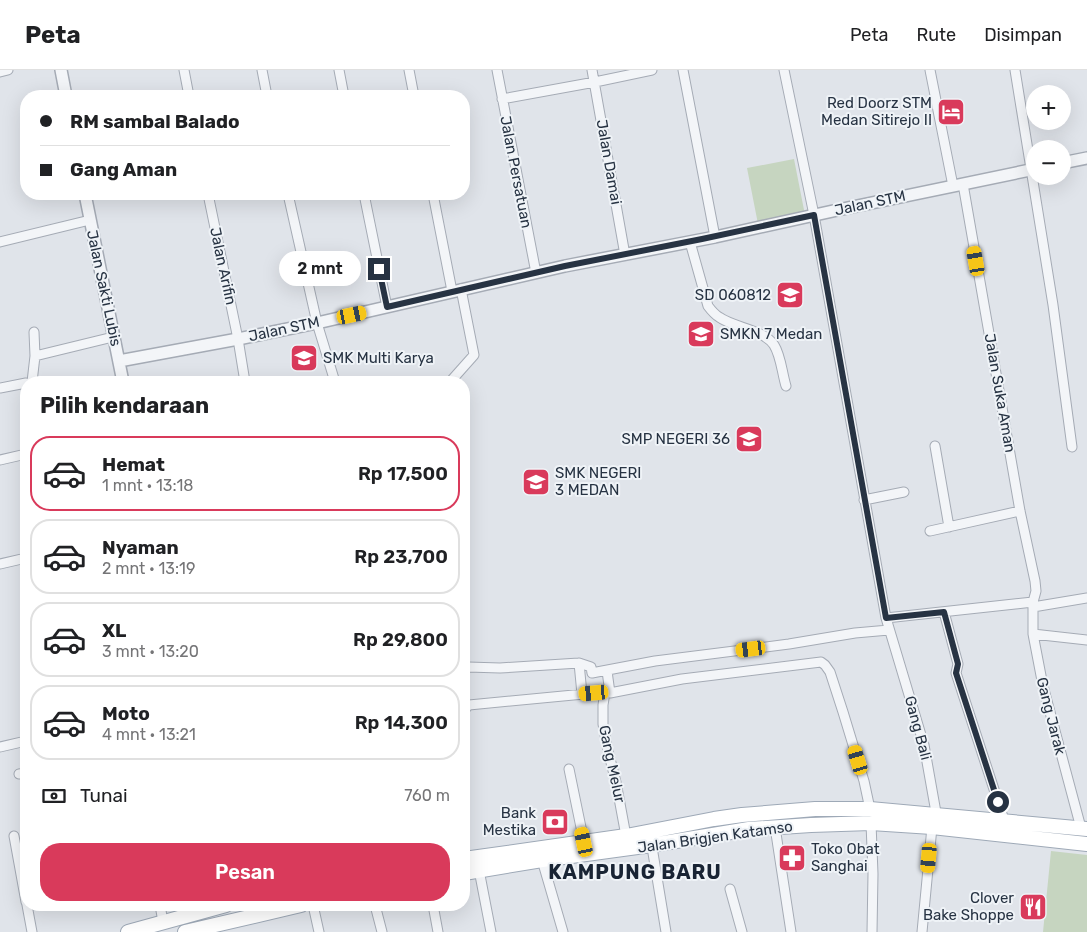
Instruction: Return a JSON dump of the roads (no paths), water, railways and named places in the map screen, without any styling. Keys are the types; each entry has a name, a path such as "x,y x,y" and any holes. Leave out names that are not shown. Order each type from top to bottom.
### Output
{"main road":[{"name":"Jalan Brigjen Katamso","path":"651,838 677,827 714,819 815,809 935,823 968,824 1087,844"},
{"name":"Jalan Brigjen Katamso","path":"470,872 542,860 651,838 811,825 870,816"},
{"name":"Jalan Brigjen Katamso","path":"968,824 1004,820 1084,828"},
{"name":"Jalan Brigjen Katamso","path":"470,858 584,842 627,842"},
{"path":"128,932 204,911"},
{"path":"185,932 235,926 282,911"}],"street":[{"path":"0,72 8,70"},
{"path":"61,70 65,90"},
{"path":"184,70 188,90"},
{"path":"262,70 266,90"},
{"path":"339,70 343,90"},
{"path":"409,70 413,90"},
{"name":"Jalan Persatuan","path":"497,70 536,273"},
{"name":"Jalan Damai","path":"592,70 625,255"},
{"path":"502,99 652,70"},
{"path":"683,70 715,237"},
{"name":"Gang Bali","path":"784,70 814,215 886,618 924,745 935,823 922,932"},
{"name":"Jalan Suka Aman","path":"930,70 958,185 1035,581 1036,591 1033,605"},
{"path":"1015,70 1028,140"},
{"path":"1071,161 1087,158"},
{"name":"Jalan STM","path":"119,361 317,323 536,273 1026,170"},
{"path":"1035,185 1072,447"},
{"name":"Jalan Sakti Lubis","path":"86,200 122,376"},
{"name":"Jalan Arifin","path":"209,200 244,376"},
{"path":"289,200 317,323 333,376"},
{"path":"365,200 387,307"},
{"path":"434,200 474,355 455,376"},
{"path":"0,242 90,220"},
{"path":"690,242 708,306 720,318 766,337 773,344 778,353 786,386"},
{"path":"31,376 36,356 34,332"},
{"path":"36,356 113,338"},
{"path":"0,388 20,384"},
{"path":"935,446 948,527"},
{"path":"0,460 20,455"},
{"path":"864,500 904,492"},
{"path":"930,530 1020,511"},
{"path":"0,564 20,559"},
{"path":"886,618 1033,605 1087,598"},
{"name":"Gang Jarak","path":"1033,605 1033,634 1043,686 1084,828"},
{"path":"944,612 958,664 956,673 1004,820"},
{"path":"470,667 500,668 579,663 591,667 592,673 655,661 889,630"},
{"path":"1033,634 1087,640"},
{"path":"470,705 607,692 682,679 821,662 825,664 830,672 864,781 870,816 873,874 872,932"},
{"path":"579,663 582,694"},
{"name":"Gang Melur","path":"607,671 607,692 603,705 602,724 618,790 627,842"},
{"path":"0,747 20,742"},
{"path":"569,768 584,842"},
{"path":"775,827 791,932"},
{"path":"14,836 20,867"},
{"path":"651,838 666,932"},
{"path":"542,860 563,932"},
{"path":"479,870 491,932"},
{"path":"730,889 742,932"},
{"path":"28,911 32,932"},
{"path":"161,911 163,922"},
{"path":"232,911 235,926"},
{"path":"314,911 319,932"},
{"path":"377,911 382,932"},
{"path":"434,911 438,932"}],"place":[{"name":"Red Doorz STM Medan Sitirejo II","path":"951,112"},
{"name":"SD 060812","path":"790,295"},
{"name":"SMKN 7 Medan","path":"701,334"},
{"name":"SMK Multi Karya","path":"304,358"},
{"name":"SMP NEGERI 36","path":"749,439"},
{"name":"SMK NEGERI 3 MEDAN","path":"536,482"},
{"name":"Bank Mestika","path":"555,822"},
{"name":"Toko Obat Sanghai","path":"792,858"},
{"name":"Clover Bake Shoppe","path":"1033,907"}],"district":[{"name":"KAMPUNG BARU","path":"635,872"}]}
